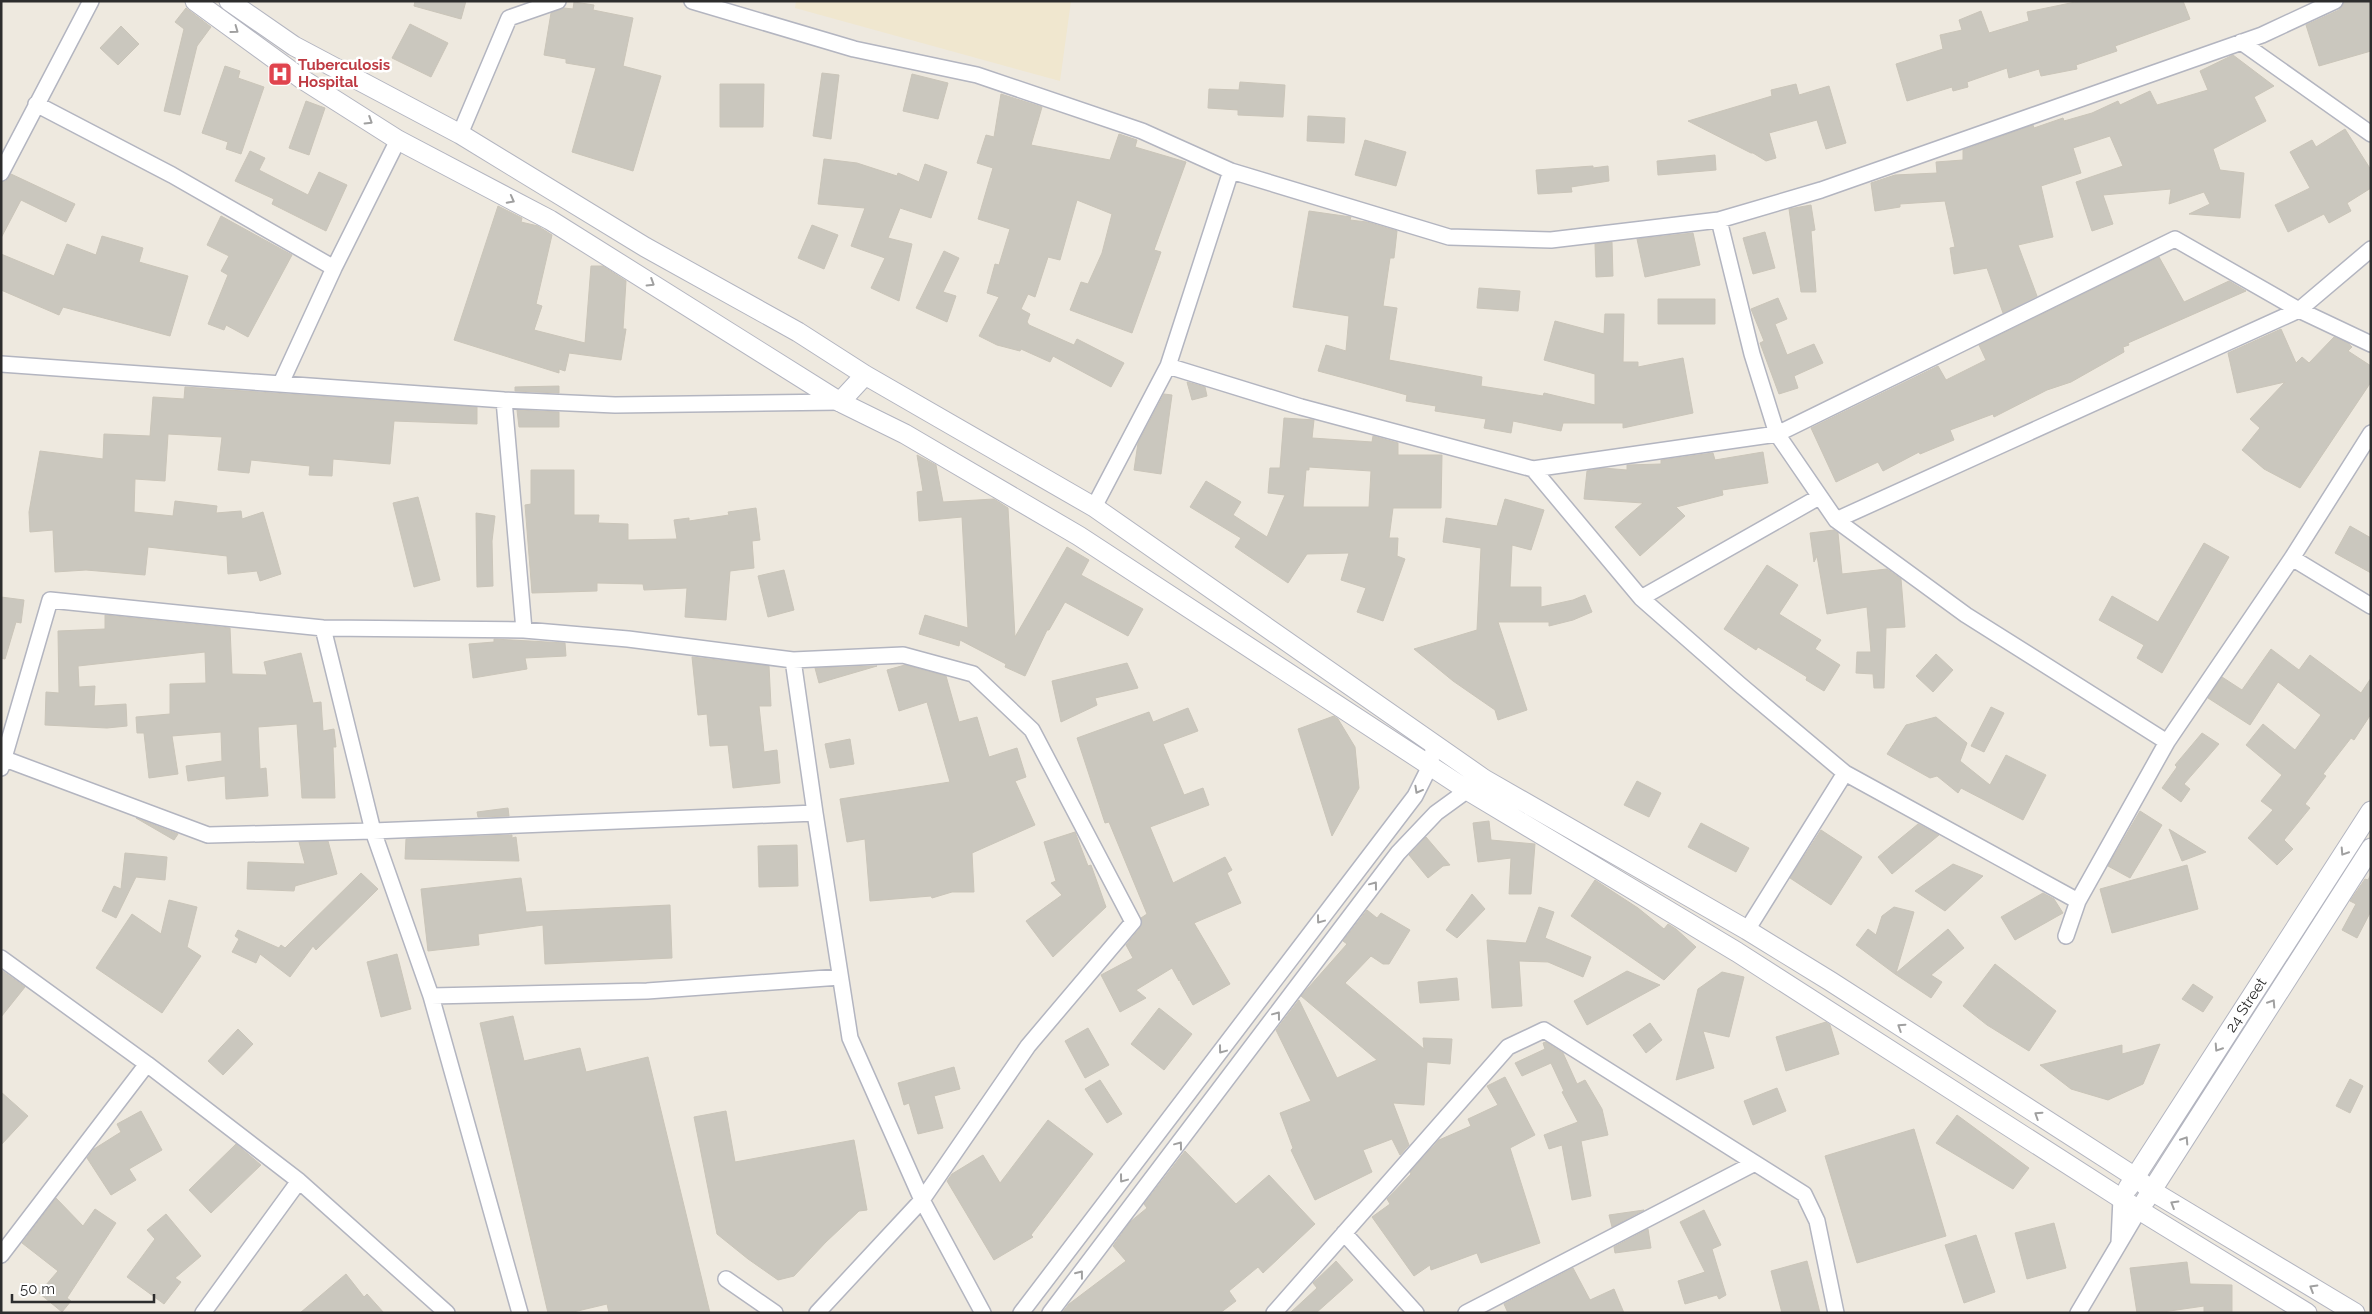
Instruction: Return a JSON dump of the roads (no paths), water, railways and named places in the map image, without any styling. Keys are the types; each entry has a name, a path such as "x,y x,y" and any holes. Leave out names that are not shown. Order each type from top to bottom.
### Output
{"street":[{"path":"1,173 91,1"},
{"path":"195,1 302,79 398,140 550,220 840,402 905,434 1079,536 1467,790 1738,952 2139,1210 2306,1313"},
{"path":"229,1 294,46 460,134 645,247 798,332 865,375 1094,507 1484,779 1747,930 1838,986 2135,1177 2152,1191 2355,1313"},
{"path":"460,134 509,18 558,1"},
{"path":"692,1 854,49 977,75 1142,131 1231,171 1449,238 1551,240 1719,220 1821,190 2242,42 2335,1"},
{"path":"2242,42 2371,134"},
{"path":"36,104 172,175 334,268"},
{"path":"282,383 334,268 398,140"},
{"path":"1094,507 1168,366 1231,171"},
{"path":"1719,220 1752,354 1777,434 1836,520 1966,615 2167,742"},
{"path":"1168,366 1301,407 1533,469 1777,434 2175,239 2299,310 2371,344"},
{"path":"1836,520 2299,310 2371,250"},
{"path":"1,364 504,400 615,405 840,402 865,375"},
{"path":"504,400 524,630"},
{"path":"2066,936 2078,901 2167,742 2292,558 2371,433"},
{"path":"1533,469 1641,598 1845,773 2078,901"},
{"path":"1641,598 1819,497"},
{"path":"2292,558 2371,606"},
{"path":"814,813 373,831 208,834 3,764 50,600 323,628 524,630 628,639 794,660 903,655 974,674 1032,730 1133,922 1028,1046 922,1200 817,1313"},
{"path":"323,628 373,831 431,996 520,1313"},
{"path":"794,660 814,813 850,1038 922,1200 983,1313"},
{"path":"1021,1313 1415,796 1430,766 1434,745"},
{"path":"1747,930 1845,773"},
{"path":"1050,1313 1398,853 1436,813 1484,779"},
{"name":"24 Street","path":"2122,1198 2371,811"},
{"name":"24 Street","path":"2139,1210 2371,848"},
{"path":"1,958 147,1064 299,1181 447,1313"},
{"path":"431,996 647,991 840,977"},
{"path":"1274,1313 1508,1047 1544,1030 1804,1194 1817,1221 1836,1313"},
{"path":"1,1255 147,1064"},
{"path":"1466,1313 1755,1163"},
{"path":"203,1313 299,1181"},
{"path":"2119,1243 2122,1198"},
{"path":"2078,1313 2139,1210"},
{"path":"1344,1233 1416,1313"},
{"path":"726,1279 775,1313"}],"place":[{"name":"Tuberculosis Hospital","path":"280,74"}]}
